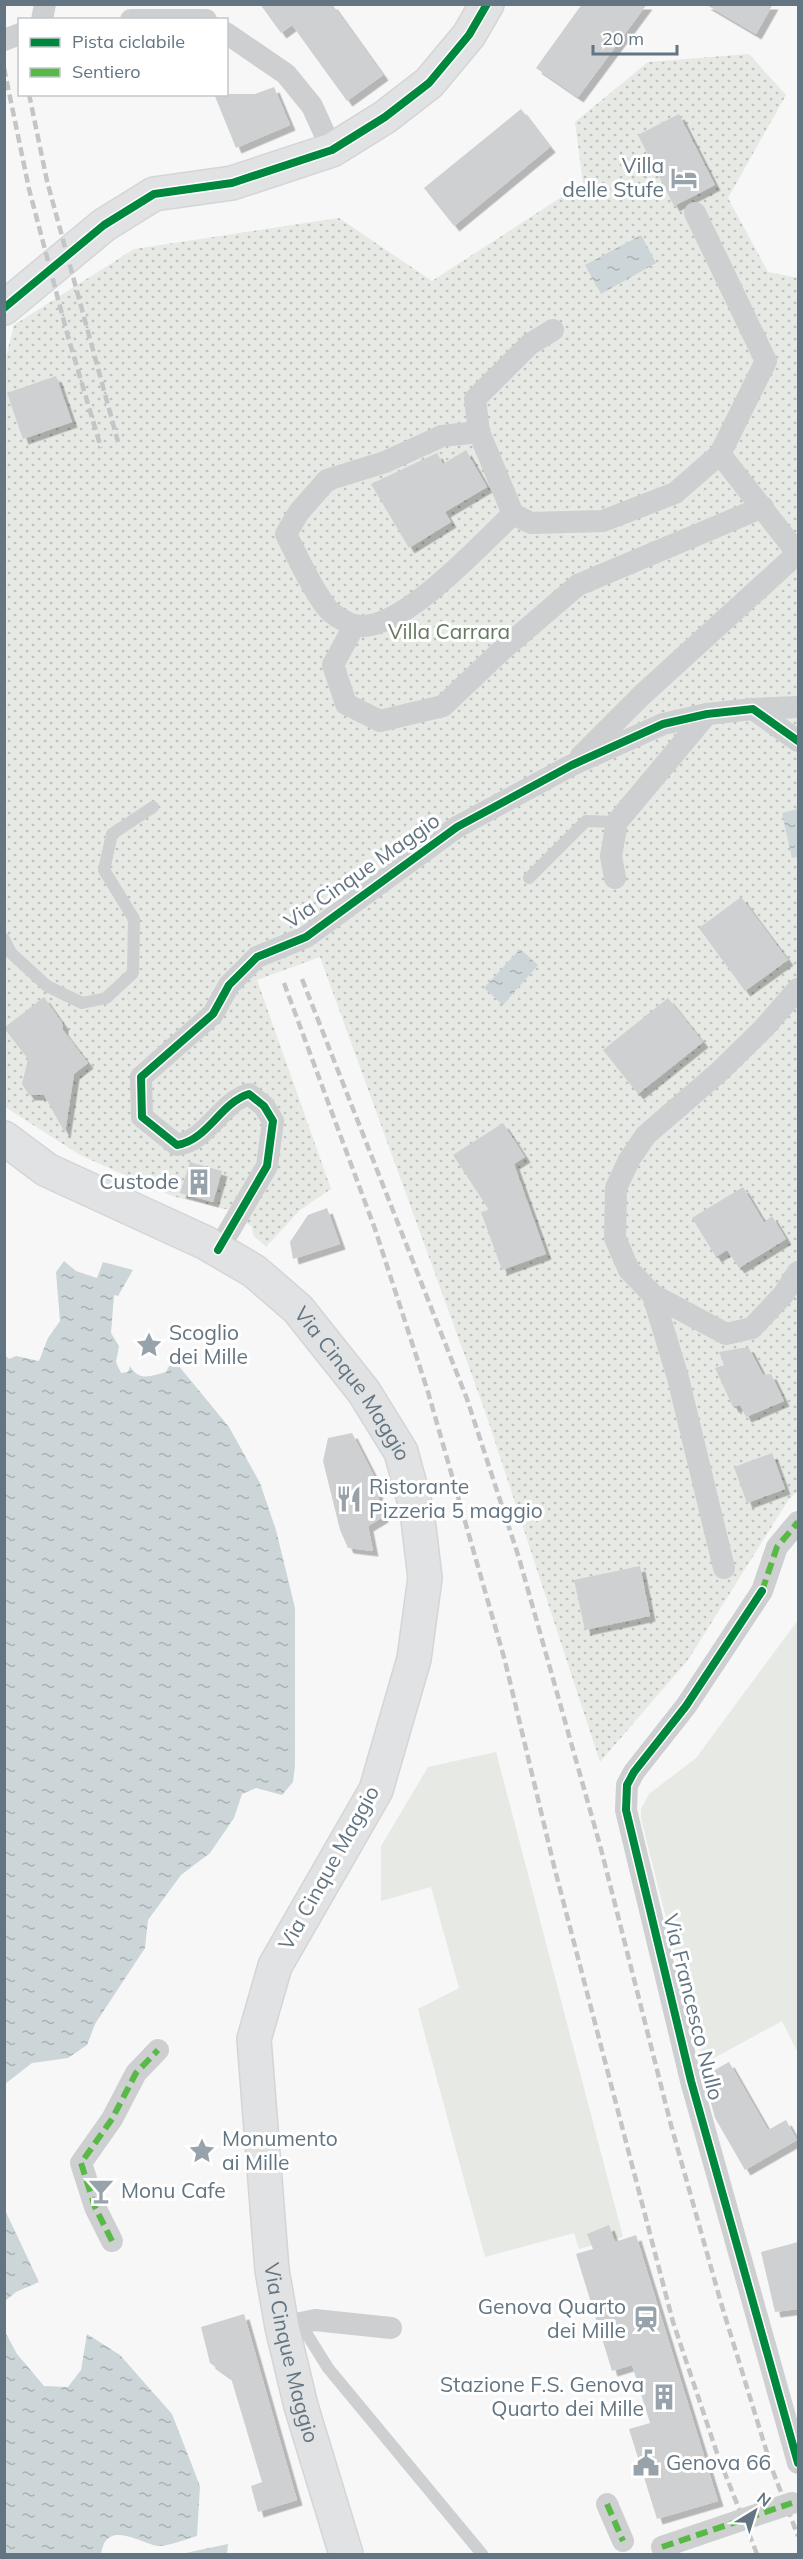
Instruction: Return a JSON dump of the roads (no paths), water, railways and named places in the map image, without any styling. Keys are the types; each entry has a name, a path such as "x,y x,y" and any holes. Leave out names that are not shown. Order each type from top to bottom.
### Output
{"main road":[{"path":"4,308 104,225 154,194 232,183 332,150 385,117 429,83 469,34 487,4"},
{"name":"Via Cinque Maggio","path":"4,1138 47,1170 218,1250 254,1271 298,1309 364,1392 401,1452 417,1510 425,1578 414,1659 376,1790 275,1966 254,2039 272,2270 291,2325 301,2406 346,2554"}],"street":[{"path":"228,34 286,74 312,106 332,150"},
{"path":"553,330 530,344 475,399 480,432 513,514 531,523 603,521 675,493 720,454 766,362 695,213"},
{"path":"480,432 442,436 385,462 327,480 299,512 286,534 302,568 330,612 354,626 364,627 393,618 428,593 513,514"},
{"name":"Via Cinque Maggio","path":"572,765 642,695 798,553 720,454"},
{"path":"354,626 333,665 346,704 380,721 443,706 501,651 578,585 763,507"},
{"name":"Via Cinque Maggio","path":"218,1250 267,1166 273,1121 264,1106 249,1094 236,1098 190,1143 177,1145 142,1117 141,1077 175,1050 213,1014 229,985 257,957 306,937 457,827 572,765 663,724 707,714 798,707"},
{"path":"753,710 798,741"},
{"path":"615,878 611,856 617,822 707,714"},
{"path":"798,989 764,1028 719,1072 646,1135 628,1160 616,1188 615,1238 629,1270 653,1295 726,1334 752,1328 783,1294 798,1272"},
{"path":"653,1295 678,1378 724,1568"},
{"name":"Via Francesco Nullo","path":"798,1522 777,1547 762,1591 686,1706 634,1772 627,1785 626,1810 691,2081 798,2463"},
{"path":"112,2241 95,2207 81,2163 112,2119 136,2073 158,2050"},
{"path":"291,2325 327,2320 390,2328"},
{"path":"662,2547 792,2503"},
{"path":"607,2504 623,2541"}],"lane":[{"path":"4,939 11,953 47,986 81,1003 106,998 133,973 134,919 104,870 112,834 153,807"},
{"path":"529,878 586,821 617,822"},
{"path":"291,2325 482,2554"}],"water":[{"path":"641,235 656,263 601,294 585,265"},
{"path":"798,809 798,857 792,858 782,813"},
{"path":"520,949 538,965 503,1005 484,988"},
{"path":"64,1261 76,1271 97,1278 103,1262 133,1270 118,1296 114,1295 111,1333 119,1346 116,1362 121,1373 128,1372 130,1366 141,1376 155,1375 166,1372 173,1359 229,1427 260,1483 276,1530 295,1608 295,1766 293,1782 282,1795 256,1788 242,1794 234,1818 210,1853 181,1875 148,1920 145,1948 95,2024 87,2045 68,2058 32,2063 5,2084 5,1355 9,1359 16,1356 39,1361 48,1338 60,1321 56,1272"},
{"path":"4,2208 39,2282 16,2292 5,2301"},
{"path":"4,2330 17,2354 44,2386 68,2387 81,2370 87,2334 120,2355 172,2414 200,2486 197,2536 160,2546 118,2535 110,2537 104,2543 101,2554 5,2554"},
{"path":"228,2544 227,2554 181,2554"}],"railway":[{"path":"4,68 29,189 67,333 101,448"},
{"path":"29,96 47,181 118,442"},
{"path":"302,979 467,1399 519,1558 601,1849 671,2125 721,2303 772,2469 798,2536"},
{"path":"284,983 375,1229 428,1392 505,1661 554,1866 673,2322 718,2456 757,2554"}],"place":[{"name":"Villa delle Stufe","path":"684,178"},
{"name":"Custode","path":"199,1182"},
{"name":"Scoglio dei Mille","path":"149,1345"},
{"name":"Ristorante Pizzeria 5 maggio","path":"349,1499"},
{"name":"Monumento ai Mille","path":"202,2151"},
{"name":"Monu Cafe","path":"101,2191"},
{"name":"Genova Quarto dei Mille","path":"646,2319"},
{"name":"Stazione F.S. Genova Quarto dei Mille","path":"664,2397"},
{"name":"Genova 66","path":"646,2463"}],"park label":[{"name":"Villa Carrara","path":"449,632"}]}
